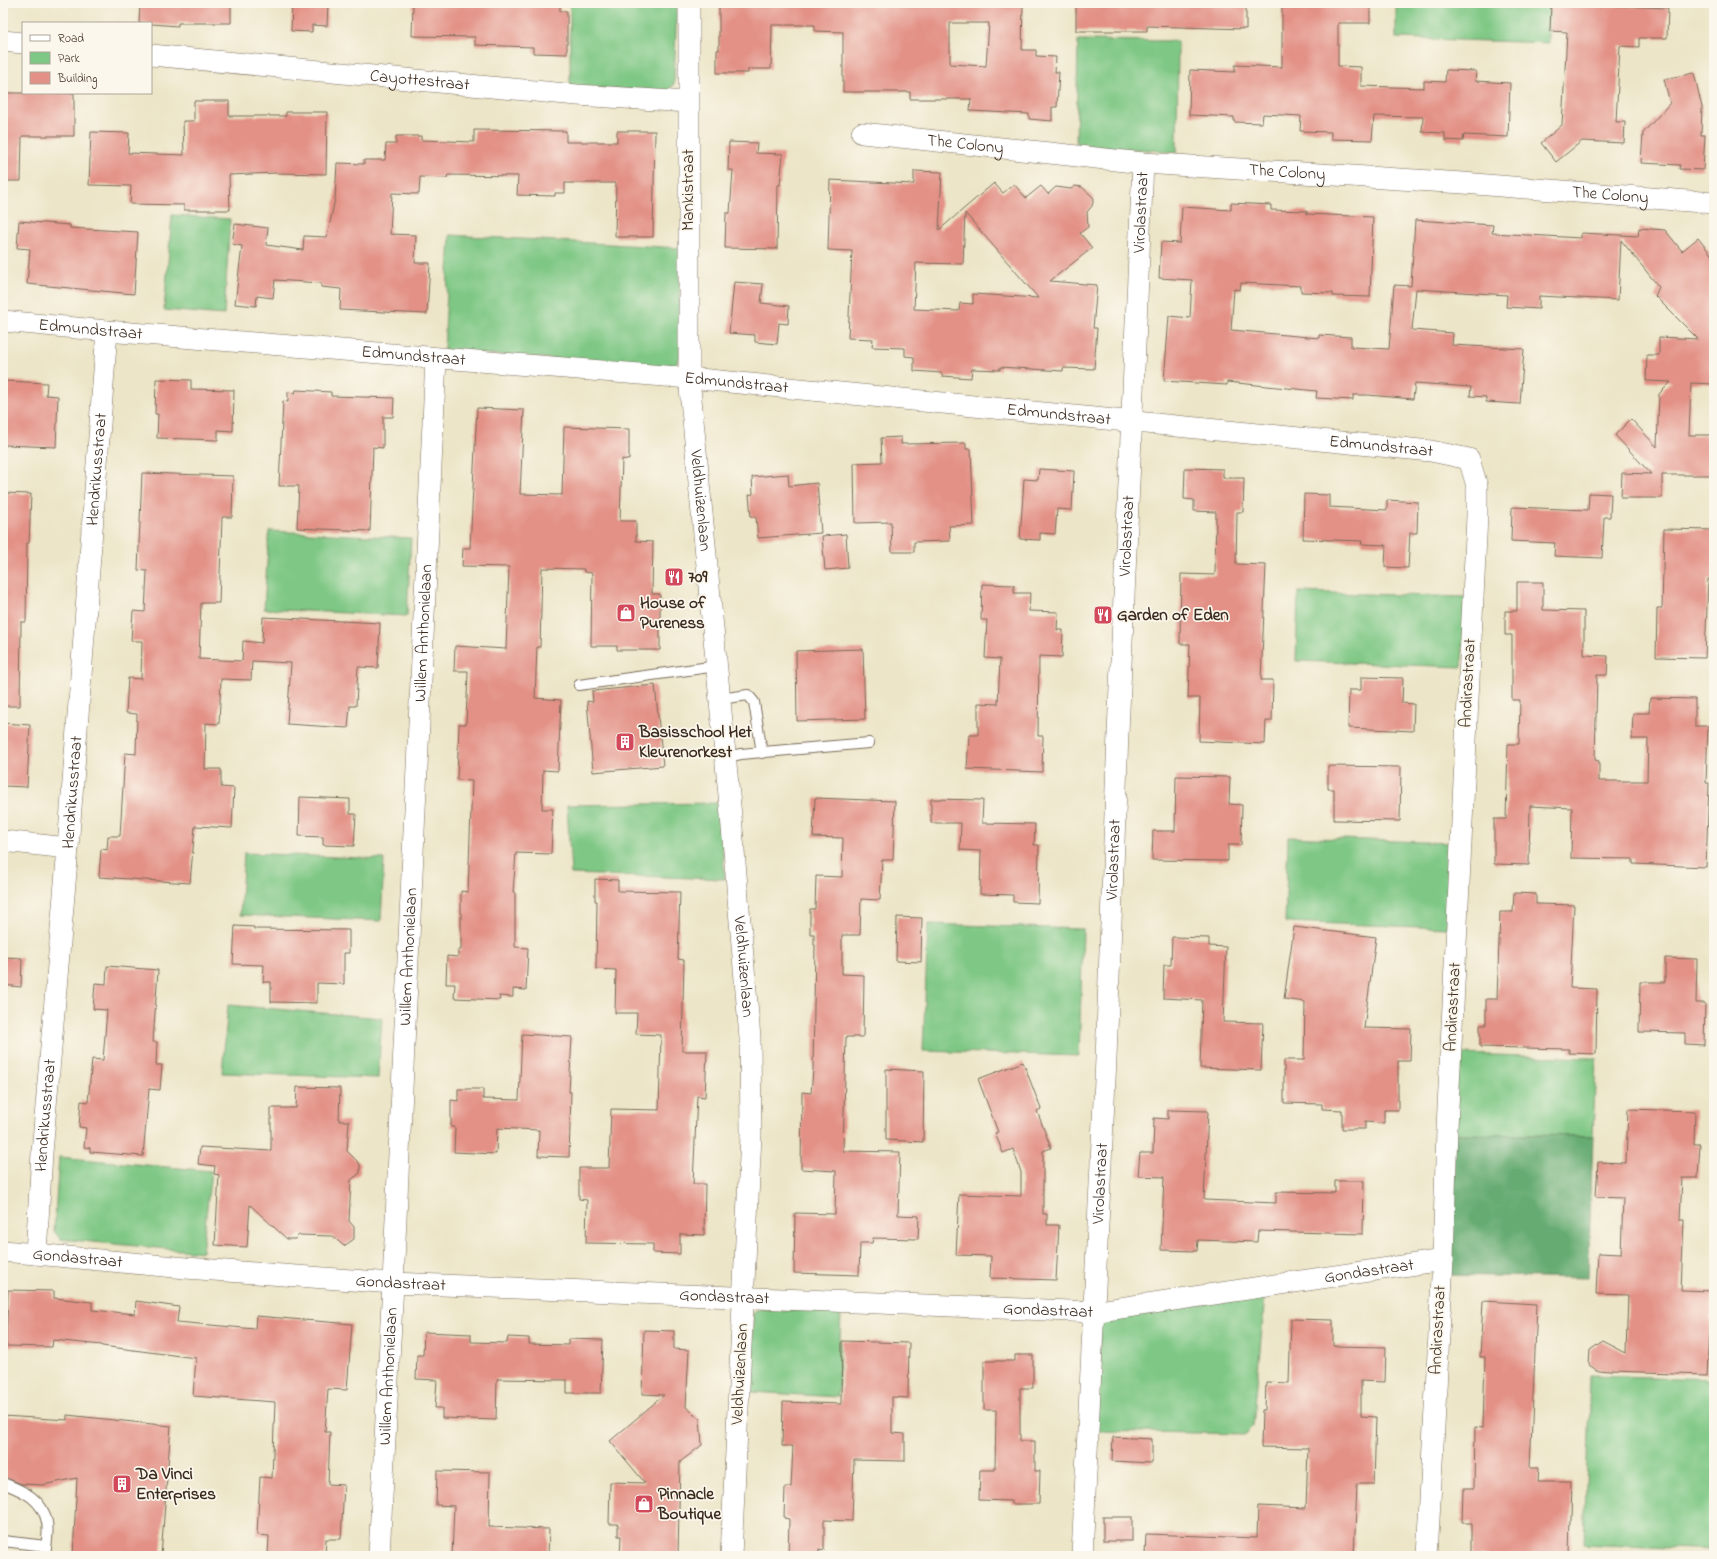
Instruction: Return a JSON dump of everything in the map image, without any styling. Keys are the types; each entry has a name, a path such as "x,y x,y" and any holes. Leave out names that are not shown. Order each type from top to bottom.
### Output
{"street":[{"name":"Mankistraat","path":"689,3 689,378"},
{"path":"3,41 22,43"},
{"name":"Cayottestraat","path":"152,55 577,95 688,102"},
{"name":"The Colony","path":"862,133 1143,163 1463,183 1714,203"},
{"name":"Virolastraat","path":"1082,1556 1106,1060 1118,726 1143,163"},
{"name":"Edmundstraat","path":"3,321 107,331 689,378 1431,451 1469,459"},
{"name":"Hendrikusstraat","path":"36,1254 42,1153 68,848 107,331"},
{"name":"Willem Anthonielaan","path":"379,1556 436,358"},
{"name":"Veldhuizenlaan","path":"689,378 726,758 750,1038 751,1135 731,1556"},
{"name":"Andirastraat","path":"1427,1556 1477,516 1477,486 1469,459"},
{"path":"3,841 68,848"},
{"name":"Gondastraat","path":"3,1251 186,1268 393,1283 1093,1312 1442,1260"}],"lane":[{"path":"579,685 717,666"},
{"path":"720,699 748,695 752,699 754,702 762,753"},
{"path":"726,758 762,753 869,743"},
{"path":"3,1483 30,1494 42,1508 47,1523 45,1551 3,1541"}],"green space":[{"path":"570,3 677,3 674,84 667,92 570,86"},
{"path":"1396,3 1549,3 1549,43 1396,38"},
{"path":"1078,40 1178,41 1177,152 1076,145"},
{"path":"172,215 230,219 224,315 164,310"},
{"path":"450,235 680,248 680,357 675,365 664,367 444,351"},
{"path":"269,531 411,538 407,616 264,609"},
{"path":"1298,592 1465,597 1462,667 1296,661"},
{"path":"719,803 725,879 571,874 567,805"},
{"path":"1288,837 1450,843 1447,928 1285,922"},
{"path":"244,853 384,859 381,921 240,915"},
{"path":"928,924 1083,929 1079,1056 923,1051"},
{"path":"228,1005 382,1018 378,1078 222,1073"},
{"path":"1457,1054 1596,1058 1593,1136 1454,1134"},
{"path":"1454,1134 1593,1136 1588,1278 1449,1275"},
{"path":"59,1157 211,1171 202,1252 60,1239 54,1231"},
{"path":"1265,1295 1253,1427 1246,1434 1094,1431 1100,1327 1109,1318"},
{"path":"759,1309 841,1312 838,1397 751,1392 753,1312"},
{"path":"1590,1375 1714,1379 1714,1550 1584,1544"}],"building":[{"path":"140,3 231,3 231,23 178,23 178,26 152,24 152,22 139,22"},
{"path":"292,3 328,3 327,26 312,25 312,32 291,31"},
{"path":"413,3 560,3 560,11 567,11 567,54 533,53 533,47 475,45 475,37 412,36"},
{"path":"719,3 1023,3 1022,50 1036,50 1036,56 1056,57 1055,72 1059,72 1057,107 1052,107 1052,121 1029,119 1029,114 970,111 971,99 910,99 910,92 843,92 843,32 815,31 815,25 772,25 771,69 748,69 748,73 717,73 717,50 719,50","holes":["950,23 989,23 986,66 950,64"]},
{"path":"1076,3 1246,3 1246,29 1147,26 1147,31 1076,31"},
{"path":"1282,3 1370,3 1370,23 1338,23 1338,66 1361,67 1361,86 1424,88 1424,81 1445,82 1446,70 1476,71 1475,81 1510,83 1508,137 1464,135 1463,141 1445,140 1445,133 1422,132 1423,117 1374,116 1372,140 1331,139 1331,132 1300,131 1301,116 1263,114 1262,123 1234,122 1234,117 1189,115 1190,70 1235,72 1235,65 1282,67"},
{"path":"1551,3 1668,8 1667,38 1639,38 1639,47 1620,46 1616,122 1625,122 1624,143 1582,141 1556,162 1541,143 1562,125 1567,32 1550,31"},
{"path":"1694,73 1702,107 1701,135 1705,135 1703,170 1679,169 1680,165 1641,163 1643,133 1670,103 1664,79"},
{"path":"3,93 74,94 74,136 22,136 21,181 3,181"},
{"path":"194,101 229,101 229,116 286,116 286,112 327,112 326,174 276,173 229,175 230,210 184,210 184,205 130,204 131,186 89,185 91,132 129,133 128,153 184,155 183,121 194,121"},
{"path":"474,130 566,131 566,142 617,142 617,131 655,131 653,237 615,237 616,183 565,183 565,193 555,193 555,196 517,195 518,176 448,175 447,178 420,177 419,194 392,193 390,234 416,235 415,263 430,263 427,314 340,310 341,289 321,287 321,283 275,280 273,298 257,296 256,306 235,304 242,246 232,244 235,224 268,228 266,245 303,250 304,236 327,237 335,199 337,163 364,164 364,160 385,160 386,144 396,144 396,136 421,136 421,140 474,142"},
{"path":"729,142 757,143 756,153 783,154 780,185 778,185 777,249 725,248 726,213 730,213 733,170 728,170"},
{"path":"914,171 942,172 939,230 994,183 1003,193 1014,184 1026,198 1041,186 1048,194 1056,187 1071,189 1075,186 1082,187 1094,198 1092,206 1087,212 1088,227 1080,233 1092,248 1050,281 1097,285 1093,328 1097,328 1094,369 1063,368 1063,371 1000,367 1000,370 972,369 971,378 942,376 942,373 914,371 914,357 905,356 905,348 872,347 873,339 848,338 852,251 828,250 830,180 914,184","holes":["965,213 1038,298 973,294 973,304 960,303 959,311 914,309 916,263 963,264"]},
{"path":"1231,203 1271,205 1271,210 1307,211 1307,214 1373,217 1370,297 1333,296 1333,293 1301,292 1301,286 1241,283 1240,290 1234,289 1231,330 1319,338 1319,335 1351,337 1351,347 1389,349 1394,285 1411,286 1415,220 1493,225 1492,233 1581,238 1581,233 1638,236 1639,228 1665,230 1682,251 1698,238 1714,258 1714,384 1691,383 1689,435 1714,435 1714,475 1662,475 1662,498 1621,498 1622,473 1651,474 1615,435 1631,419 1657,447 1659,394 1671,382 1646,381 1647,355 1659,355 1659,337 1698,339 1655,296 1659,287 1621,240 1618,300 1539,296 1539,309 1506,307 1507,295 1416,289 1412,330 1453,333 1452,345 1524,349 1520,404 1486,402 1486,397 1470,396 1471,387 1415,383 1413,399 1353,395 1353,400 1316,398 1317,391 1227,382 1227,385 1164,381 1169,316 1190,318 1192,280 1159,278 1161,242 1180,243 1182,207 1231,210"},
{"path":"19,221 70,225 70,228 138,232 134,294 27,284 30,249 17,248"},
{"path":"734,282 763,284 761,303 789,306 788,324 779,323 777,344 755,342 755,335 729,333"},
{"path":"156,379 191,380 191,389 234,390 233,431 218,430 218,440 157,438 158,414 155,414"},
{"path":"5,381 47,383 46,395 58,396 56,447 3,445"},
{"path":"296,390 331,392 331,396 394,398 393,417 383,417 383,448 373,447 370,531 297,528 299,486 279,486 283,401 288,402 288,392 295,393"},
{"path":"477,408 524,410 520,494 562,495 564,427 629,429 629,460 622,459 620,521 636,521 636,541 653,542 652,594 660,594 660,650 617,650 617,646 591,646 592,573 584,572 584,569 542,568 540,647 537,647 535,698 561,700 558,771 543,770 542,809 553,809 551,854 516,853 513,892 515,892 515,947 528,948 526,990 513,989 513,997 499,996 500,1000 454,998 455,984 446,984 447,956 458,957 458,950 461,950 461,891 468,892 472,781 457,780 459,724 466,724 468,671 454,671 455,646 506,649 509,567 462,566 463,548 470,548"},
{"path":"901,437 901,444 966,443 966,449 971,449 974,525 949,526 950,541 914,542 914,552 892,552 891,522 855,523 854,463 882,462 881,438"},
{"path":"1185,468 1223,469 1223,478 1244,478 1243,512 1237,512 1236,564 1266,565 1261,680 1273,680 1272,721 1266,721 1265,744 1199,741 1200,698 1188,698 1190,644 1180,644 1181,574 1215,575 1216,512 1194,511 1194,500 1184,499"},
{"path":"1039,469 1074,471 1072,510 1057,509 1055,534 1040,533 1040,540 1020,539 1024,479 1038,480"},
{"path":"142,473 233,476 232,517 222,517 219,603 201,603 199,659 242,661 243,641 262,643 263,617 380,623 378,668 358,667 356,706 350,706 348,728 287,724 291,663 252,661 251,680 221,679 219,724 206,723 205,769 221,769 221,787 234,788 232,828 195,826 190,883 99,877 101,849 107,850 108,836 120,836 125,753 136,754 137,714 126,713 128,678 141,679 142,641 131,641 133,611 145,612 147,571 138,570"},
{"path":"788,474 789,486 817,483 821,533 758,538 756,517 751,517 749,495 753,494 752,477"},
{"path":"3,493 31,494 29,543 27,543 26,622 21,622 20,706 3,706"},
{"path":"1589,493 1611,494 1610,517 1604,517 1602,558 1554,556 1555,543 1511,541 1512,507 1588,510"},
{"path":"1304,494 1329,495 1329,507 1387,510 1387,500 1418,502 1417,533 1410,533 1408,568 1385,567 1386,545 1361,544 1362,541 1303,539"},
{"path":"1664,529 1714,530 1714,579 1708,579 1705,658 1656,657 1657,608 1662,608"},
{"path":"846,534 848,568 825,570 822,536"},
{"path":"1517,582 1543,582 1543,610 1584,611 1584,655 1608,656 1607,675 1597,675 1595,760 1599,761 1599,781 1647,781 1648,739 1632,739 1633,713 1649,713 1650,698 1695,699 1695,726 1708,726 1706,783 1709,783 1706,867 1633,864 1633,859 1571,858 1572,808 1530,806 1529,865 1494,864 1494,819 1506,819 1508,744 1519,744 1520,700 1512,700 1512,635 1505,635 1505,611 1517,611"},
{"path":"982,584 1014,585 1014,593 1030,593 1029,611 1058,612 1057,630 1063,630 1062,657 1039,656 1038,736 1043,736 1042,772 967,769 969,735 978,735 978,703 998,704 1000,659 985,658 987,620 981,620"},
{"path":"863,649 865,719 797,721 796,651"},
{"path":"1361,677 1403,678 1402,703 1414,704 1413,731 1348,728 1349,690 1361,690"},
{"name":"Basisschool Het Kleurenorkest","path":"655,685 663,766 593,772 587,701 593,702 592,691"},
{"path":"3,723 30,725 27,787 3,786"},
{"path":"1328,766 1401,767 1400,821 1334,820 1334,789 1328,789"},
{"path":"1176,776 1230,777 1229,804 1242,805 1241,845 1228,845 1228,861 1152,860 1153,831 1175,831"},
{"path":"300,797 350,799 350,814 356,814 354,846 323,845 323,837 299,836"},
{"path":"815,798 895,801 893,860 882,860 880,900 861,899 860,935 842,935 842,974 864,975 863,1037 846,1037 843,1151 900,1152 898,1215 919,1216 918,1239 873,1238 872,1243 860,1243 859,1275 794,1273 795,1213 835,1214 836,1171 801,1169 802,1092 811,1093 813,1070 815,945 814,934 810,934 810,909 815,909 816,876 842,877 843,838 813,837"},
{"path":"931,799 983,800 982,823 1035,824 1034,845 1039,845 1038,903 1013,902 1013,895 980,894 981,851 960,850 961,823 931,823"},
{"path":"595,879 618,880 618,891 680,892 678,959 684,960 682,1051 707,1051 705,1097 697,1096 693,1184 705,1184 704,1235 680,1234 680,1254 653,1253 653,1244 586,1243 587,1200 579,1199 579,1168 609,1168 611,1109 659,1110 661,1035 636,1034 637,1013 615,1013 616,970 596,969 597,901 595,901"},
{"path":"1514,893 1536,894 1536,904 1574,905 1570,988 1597,989 1596,1054 1569,1053 1569,1049 1480,1047 1480,1025 1486,1025 1486,999 1497,999 1500,912 1513,912"},
{"path":"897,917 922,918 921,962 896,961"},
{"path":"235,926 254,927 254,929 349,930 349,953 344,953 344,984 317,983 317,1003 271,1002 271,982 263,982 264,965 233,964"},
{"path":"1294,927 1376,937 1364,1028 1411,1029 1410,1061 1398,1061 1398,1110 1384,1110 1384,1123 1365,1122 1365,1129 1342,1129 1342,1110 1322,1109 1322,1104 1284,1103 1284,1060 1304,1060 1305,1002 1284,999"},
{"path":"1172,937 1209,938 1209,946 1226,947 1223,1022 1263,1023 1261,1070 1200,1068 1202,1000 1163,998 1164,965 1171,965"},
{"path":"3,957 22,958 21,987 3,985"},
{"path":"1665,958 1697,959 1696,1003 1705,1003 1704,1045 1685,1044 1685,1033 1639,1032 1640,982 1665,982"},
{"path":"107,966 158,970 153,1042 157,1042 156,1065 162,1065 160,1090 149,1089 143,1156 90,1152 90,1148 84,1147 86,1128 79,1127 81,1101 88,1102 92,1059 103,1060 107,1010 93,1009 95,983 106,984"},
{"path":"522,1034 572,1037 569,1092 571,1092 569,1157 538,1156 539,1130 497,1128 496,1154 454,1152 455,1127 451,1127 451,1100 458,1101 458,1089 483,1089 483,1099 519,1100"},
{"path":"1023,1062 1041,1109 1037,1111 1051,1148 1043,1151 1043,1214 1047,1214 1047,1225 1059,1225 1056,1280 990,1278 991,1256 956,1255 959,1194 1021,1196 1021,1172 1013,1149 1003,1153 995,1133 998,1132 978,1079"},
{"path":"886,1069 924,1071 923,1142 886,1140"},
{"path":"297,1087 340,1088 339,1121 349,1121 347,1151 360,1164 360,1173 351,1180 349,1221 354,1227 354,1239 344,1246 332,1236 299,1235 295,1239 287,1239 250,1205 247,1247 215,1245 219,1175 214,1174 215,1166 198,1164 200,1147 271,1151 271,1108 296,1108"},
{"path":"1628,1109 1695,1111 1694,1144 1700,1144 1698,1178 1682,1178 1680,1220 1684,1220 1681,1290 1712,1291 1708,1374 1609,1371 1598,1370 1589,1364 1590,1350 1603,1341 1626,1353 1628,1295 1596,1294 1598,1253 1621,1254 1623,1198 1596,1197 1598,1162 1626,1163"},
{"path":"1168,1110 1208,1111 1204,1200 1276,1203 1276,1192 1335,1193 1335,1181 1364,1181 1363,1234 1258,1231 1257,1242 1198,1240 1197,1251 1161,1250 1164,1177 1138,1176 1140,1153 1153,1153 1154,1118 1168,1119"},
{"path":"8,1290 54,1291 54,1298 92,1302 92,1310 135,1314 136,1301 179,1307 177,1322 255,1329 256,1316 352,1324 347,1390 328,1389 325,1432 330,1432 328,1484 344,1485 341,1539 326,1539 325,1556 268,1556 269,1536 257,1535 260,1477 272,1478 275,1402 193,1396 196,1358 53,1340 52,1347 6,1346"},
{"path":"1483,1301 1537,1304 1530,1468 1538,1468 1537,1482 1572,1482 1570,1556 1472,1556 1472,1523 1462,1523 1463,1489 1474,1489 1475,1427 1483,1428 1485,1357 1480,1357"},
{"path":"1291,1319 1333,1320 1333,1346 1386,1347 1385,1382 1361,1381 1361,1416 1376,1417 1374,1484 1357,1484 1354,1556 1266,1556 1229,1554 1229,1556 1145,1556 1146,1534 1257,1538 1258,1506 1306,1508 1308,1448 1261,1447 1262,1410 1265,1410 1266,1382 1289,1383"},
{"path":"644,1330 674,1331 674,1349 689,1350 686,1407 700,1419 702,1445 680,1462 678,1556 620,1556 621,1536 618,1536 618,1524 609,1524 610,1482 645,1483 610,1441 664,1395 642,1394"},
{"path":"424,1332 471,1334 471,1342 507,1343 508,1337 529,1338 529,1344 568,1345 568,1339 603,1340 601,1393 567,1393 567,1380 497,1379 496,1420 442,1418 442,1408 435,1408 437,1380 416,1379 417,1355 423,1355"},
{"path":"842,1341 909,1343 908,1398 892,1397 892,1433 905,1434 905,1461 854,1460 852,1521 824,1520 824,1550 819,1549 819,1556 788,1556 789,1519 784,1518 785,1487 791,1487 793,1446 782,1446 783,1402 841,1404"},
{"path":"1015,1355 1033,1355 1033,1388 1020,1388 1020,1441 1035,1441 1035,1471 1040,1471 1039,1504 1011,1504 1011,1501 979,1500 980,1470 995,1470 996,1410 984,1410 984,1361 1015,1361"},
{"name":"Da Vinci Enterprises","path":"67,1415 171,1426 161,1556 73,1556 77,1478 43,1485 22,1484 3,1477 3,1416 67,1420"},
{"path":"1113,1437 1152,1439 1152,1463 1112,1461"},
{"path":"437,1471 490,1472 489,1527 549,1529 548,1556 452,1556 454,1506 436,1505"},
{"path":"1103,1517 1132,1517 1132,1541 1103,1541"}],"place":[{"name":"709","path":"674,577"},
{"name":"House of Pureness","path":"626,613"},
{"name":"Garden of Eden","path":"1103,615"},
{"name":"Basisschool Het Kleurenorkest","path":"625,742"},
{"name":"Da Vinci Enterprises","path":"122,1484"},
{"name":"Pinnacle Boutique","path":"644,1504"}]}
